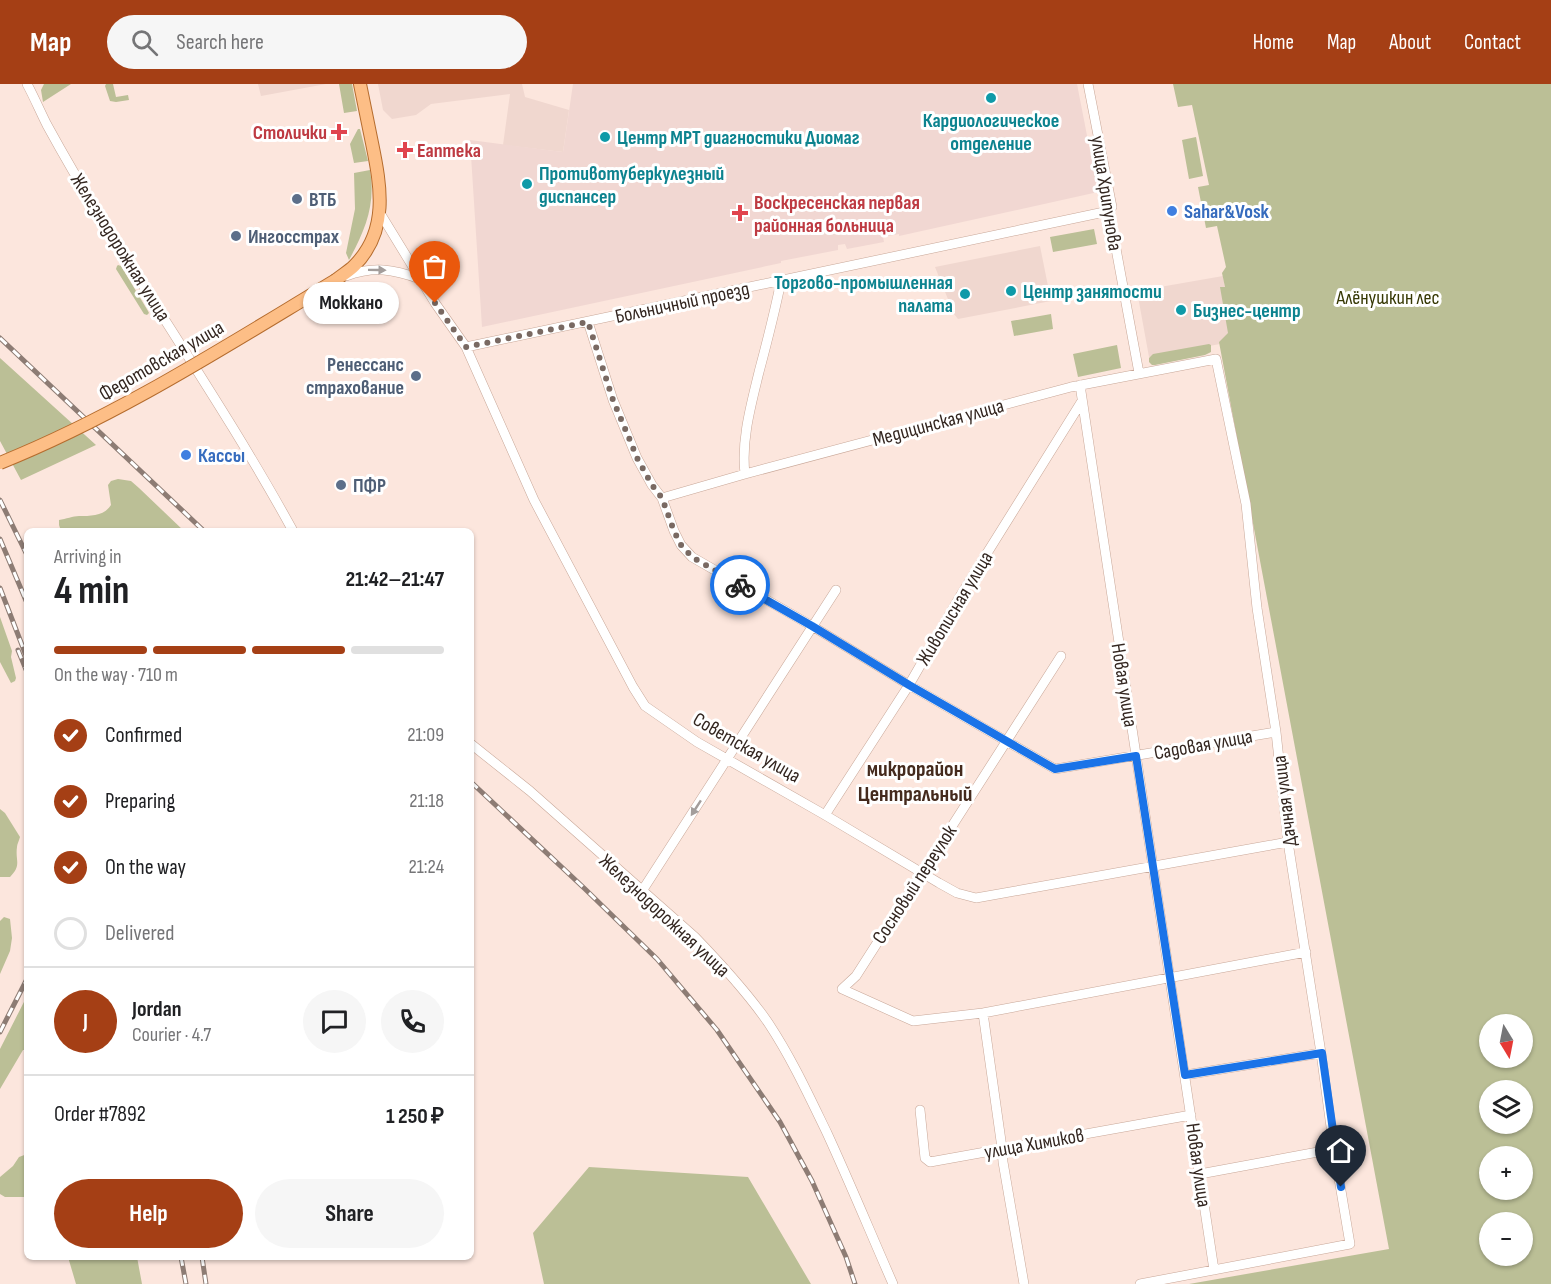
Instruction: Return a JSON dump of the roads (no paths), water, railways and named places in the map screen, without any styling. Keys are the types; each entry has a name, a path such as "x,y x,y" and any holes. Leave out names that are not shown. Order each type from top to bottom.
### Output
{"main road":[{"name":"Советская улица","path":"336,280 354,266 368,247 374,236 380,213 379,177 360,84"},
{"name":"Федотовская улица","path":"0,463 76,430 143,396 336,280"}],"street":[{"name":"Железнодорожная улица","path":"27,84 46,123 98,211 211,392 291,528"},
{"name":"улица Хрипунова","path":"1088,84 1112,207 1109,211 1139,374"},
{"name":"Больничный проезд","path":"466,347 1109,211"},
{"name":"Советская улица","path":"380,213 435,303 466,347 534,500 645,706 698,742 957,893 976,898 1288,842"},
{"path":"336,280 368,269 408,274 420,279"},
{"path":"745,474 750,407 781,280"},
{"name":"Садовая улица","path":"588,322 613,400 637,458 662,498 681,545 692,557 1055,769 1276,732"},
{"name":"Медицинская улица","path":"662,498 1080,385 1216,359"},
{"name":"Дачная улица","path":"1214,1270 1350,1244 1288,842 1276,732 1257,608 1246,504 1216,359"},
{"name":"Новая улица","path":"1080,385 1214,1270"},
{"name":"Живописная улица","path":"825,814 909,685 959,598 1082,401"},
{"path":"642,891 836,590"},
{"name":"Сосновый переулок","path":"983,1013 913,1021 842,989 856,976 1061,656"},
{"name":"Железнодорожная улица","path":"474,746 530,791 694,937 750,999 786,1051 828,1135 894,1284"},
{"path":"1024,1284 1003,1162 983,1013 1306,952"},
{"path":"1185,1075 1322,1053"},
{"name":"улица Химиков","path":"920,1110 925,1158 930,1162 1191,1115"},
{"path":"1200,1174 1334,1149"},
{"path":"1140,1284 1214,1270"}],"railway":[{"path":"0,338 201,528"},
{"path":"0,500 24,549"},
{"path":"0,539 24,596"},
{"path":"0,588 24,650"},
{"path":"18,650 24,665"},
{"path":"474,785 657,959 717,1030 780,1122 812,1181 846,1257 855,1284"},
{"path":"0,1032 24,985"},
{"path":"182,1260 186,1284"},
{"path":"202,1260 206,1284"}],"place":[{"name":"Кардиологическое отделение","path":"991,98"},
{"name":"Столички","path":"339,132"},
{"name":"Центр МРТ диагностики Диомаг","path":"605,137"},
{"name":"Еаптека","path":"405,150"},
{"name":"Противотуберкулезный диспансер","path":"527,184"},
{"name":"ВТБ","path":"297,199"},
{"name":"Sahar&Vosk","path":"1172,211"},
{"name":"Воскресенская первая районная больница","path":"740,213"},
{"name":"Ингосстрах","path":"236,236"},
{"name":"Центр занятости","path":"1011,291"},
{"name":"Торгово-промышленная палата","path":"965,294"},
{"name":"Моккано","path":"435,303"},
{"name":"Бизнес-центр","path":"1181,310"},
{"name":"Ренессанс страхование","path":"416,376"},
{"name":"Кассы","path":"186,455"},
{"name":"ПФР","path":"341,485"}],"district":[{"name":"микрорайон Центральный","path":"915,780"}],"park label":[{"name":"Алёнушкин лес","path":"1388,297"}]}
